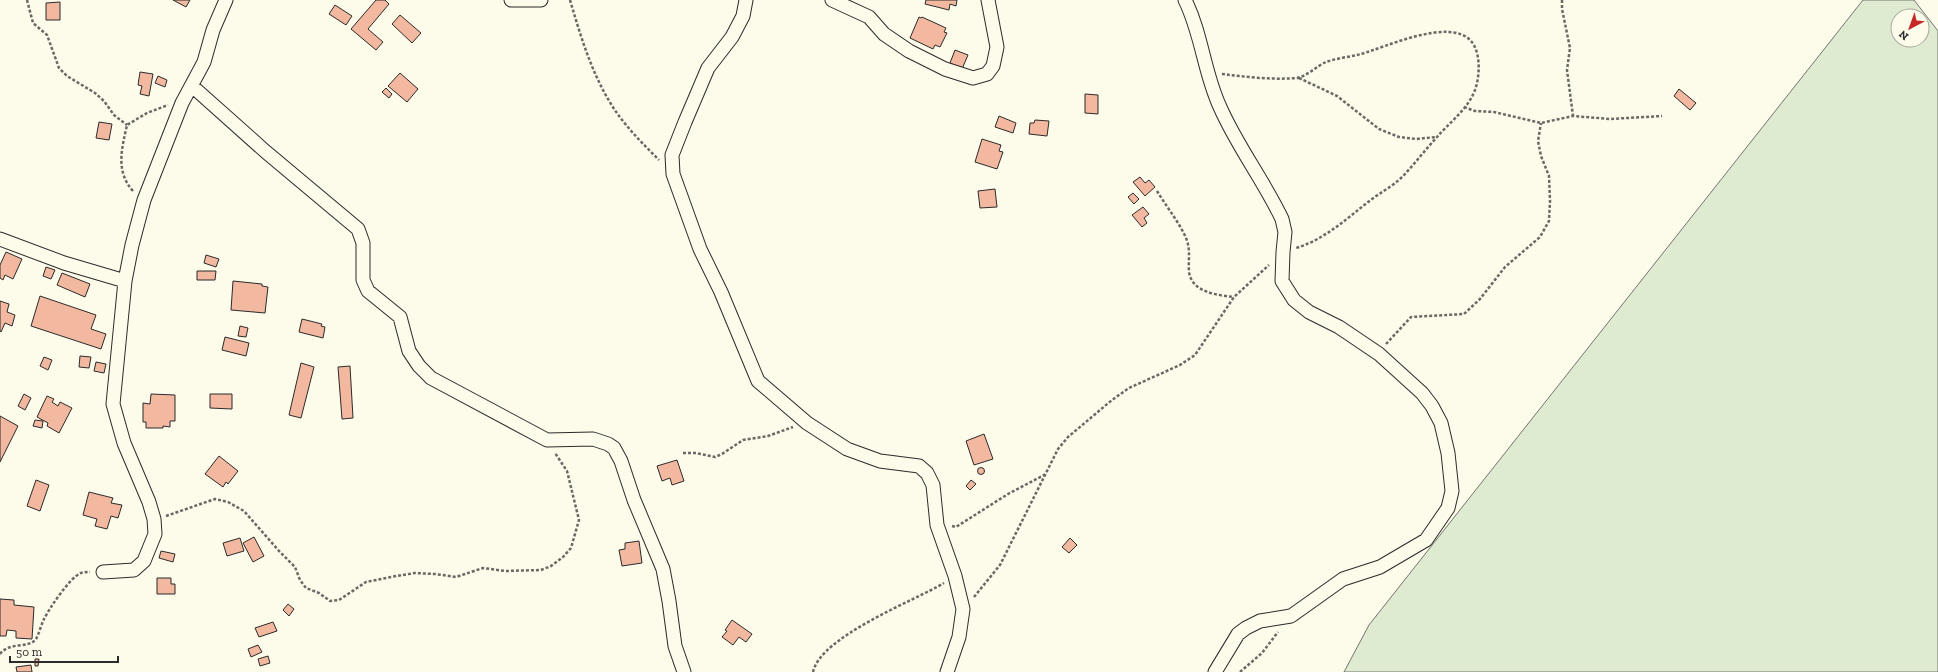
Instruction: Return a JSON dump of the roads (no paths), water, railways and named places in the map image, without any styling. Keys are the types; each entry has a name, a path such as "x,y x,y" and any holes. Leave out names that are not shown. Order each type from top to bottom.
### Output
{"street":[{"path":"103,572 134,570 144,561 155,534 154,519 149,502 124,443 113,404 125,281 144,200 182,103 204,62 214,30 226,0"},
{"path":"511,0 541,0"},
{"path":"746,0 744,16 732,37 708,68 685,122 672,154 673,174 700,249 722,292 758,381 807,423 847,449 880,461 919,466 927,473 933,485 937,525 955,576 963,610 959,637 947,672"},
{"path":"832,0 869,18 884,34 909,51 945,69 973,78 987,74 993,66 997,47 988,0"},
{"path":"1185,0 1199,34 1208,73 1220,108 1282,219 1285,232 1282,281 1294,300 1309,312 1339,327 1379,354 1422,393 1432,406 1441,423 1448,453 1452,491 1448,508 1426,540 1380,567 1343,579 1291,616 1260,621 1246,628 1238,634 1215,672"},
{"path":"192,86 266,152 358,229 363,243 363,280 368,291 400,318 410,351 423,370 437,381 547,440 593,439 608,444 618,453 634,500 663,569 675,646 684,672"},
{"path":"0,239 64,263 125,281"}]}
